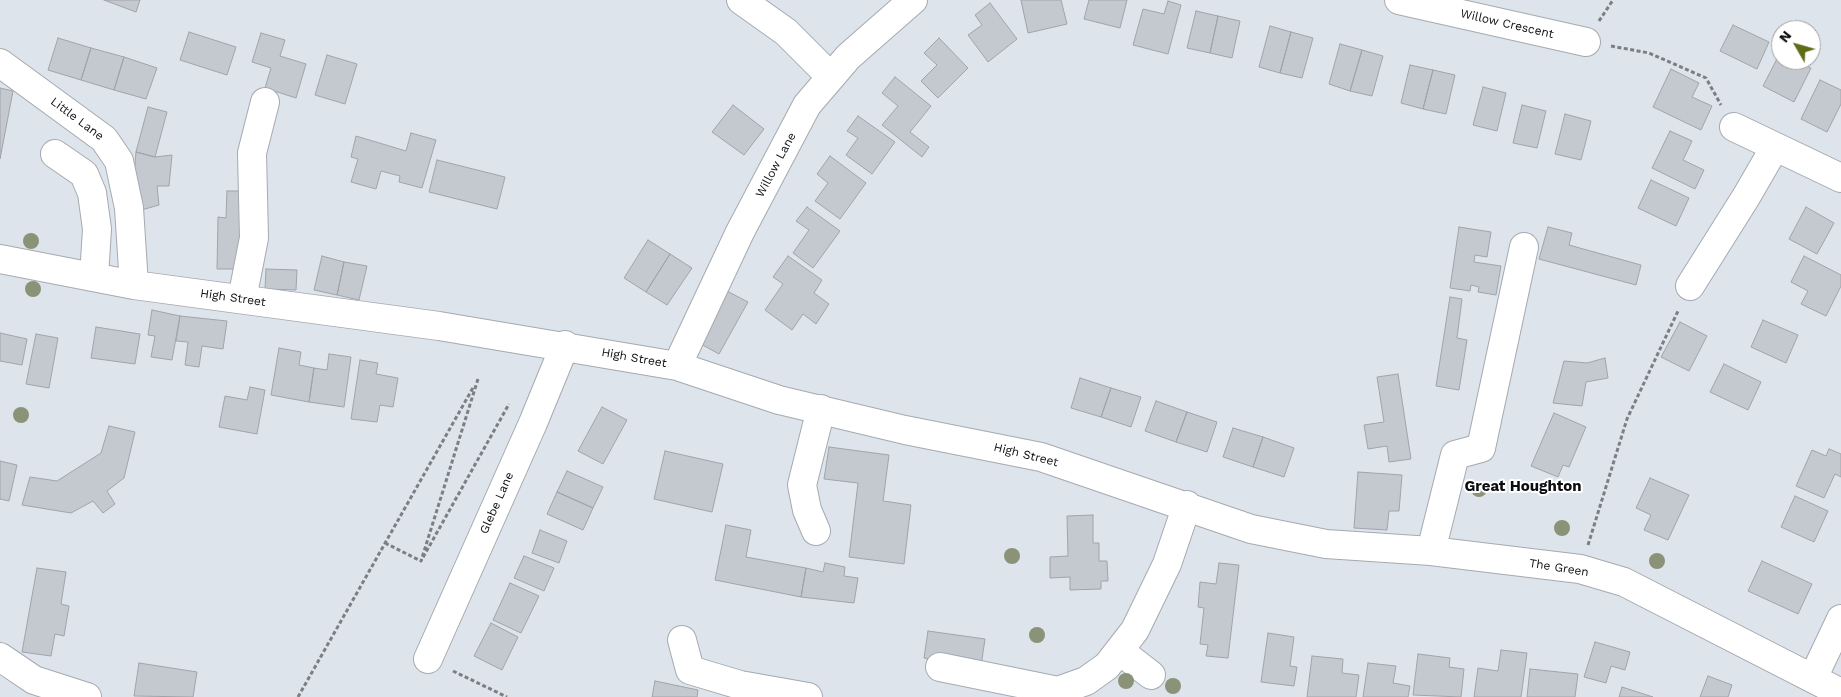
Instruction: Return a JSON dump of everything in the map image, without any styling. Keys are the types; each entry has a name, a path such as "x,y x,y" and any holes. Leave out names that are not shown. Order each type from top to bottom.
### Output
{"street":[{"path":"745,3 786,32 832,77 848,57 913,0"},
{"name":"Willow Crescent","path":"1398,0 1586,42"},
{"name":"Little Lane","path":"0,63 104,139 119,161 129,208 134,285"},
{"name":"Willow Lane","path":"677,366 740,232 807,105 832,77"},
{"path":"242,299 254,238 252,152 264,102"},
{"path":"1734,127 1841,178"},
{"path":"1690,286 1775,147"},
{"path":"56,154 84,174 92,193 97,229 94,277"},
{"path":"1431,551 1455,455 1481,448 1524,247"},
{"name":"High Street","path":"0,259 134,285 440,326 565,345 677,366 779,400 906,430 1041,457 1187,505 1251,529"},
{"name":"Glebe Lane","path":"428,659 533,423 565,345"},
{"path":"816,531 807,510 802,485 821,409"},
{"path":"940,667 1050,694 1086,681 1107,666 1134,630 1167,564 1187,505"},
{"name":"The Green","path":"1251,529 1326,544 1431,551 1580,569 1624,582 1841,693"},
{"path":"1813,678 1841,619"},
{"path":"682,640 690,670 740,685 808,697"},
{"path":"1120,651 1151,676"},
{"path":"0,657 34,680 88,697"}],"path":[{"path":"1613,0 1586,42 1650,53 1706,78 1734,127"},
{"path":"1580,569 1627,419 1690,286"},
{"path":"298,697 478,379 421,562"},
{"path":"421,562 510,401"},
{"path":"385,544 421,562"},
{"path":"428,659 507,697"}],"building":[{"path":"104,0 140,0 136,12"},
{"path":"1021,0 1061,0 1067,24 1028,33"},
{"path":"1089,0 1127,0 1120,28 1084,19"},
{"path":"1168,1 1181,5 1168,54 1133,45 1143,9 1164,14"},
{"path":"990,3 1017,39 988,62 968,35 982,25 975,15"},
{"path":"1196,11 1218,16 1210,53 1187,48"},
{"path":"1218,16 1240,21 1232,58 1210,53"},
{"path":"1733,25 1769,42 1757,69 1720,51"},
{"path":"1270,26 1291,32 1280,73 1259,67"},
{"path":"189,32 236,47 227,75 180,60"},
{"path":"1291,32 1313,38 1302,78 1280,73"},
{"path":"261,33 285,40 280,56 306,64 296,98 265,88 271,68 252,62"},
{"path":"58,38 91,48 81,80 48,70"},
{"path":"939,38 968,68 938,98 921,81 937,65 924,53"},
{"path":"1340,44 1362,50 1350,91 1329,84"},
{"path":"91,48 124,57 114,90 81,80"},
{"path":"1362,50 1383,56 1372,96 1350,91"},
{"path":"327,55 357,64 345,104 315,95"},
{"path":"124,57 157,68 146,99 114,90"},
{"path":"1410,65 1433,70 1423,109 1401,103"},
{"path":"1671,69 1699,83 1692,97 1712,106 1701,130 1653,107"},
{"path":"1433,70 1455,75 1446,114 1423,109"},
{"path":"1771,70 1810,70 1794,102 1763,86"},
{"path":"895,77 931,106 910,132 929,147 922,157 882,125 898,106 882,93"},
{"path":"1820,80 1841,90 1841,104 1827,132 1801,119"},
{"path":"1483,87 1506,93 1497,131 1473,125"},
{"path":"0,88 13,91 0,159"},
{"path":"733,105 764,129 744,155 712,132"},
{"path":"1522,105 1546,111 1537,148 1513,143"},
{"path":"148,107 167,112 155,157 136,152"},
{"path":"1565,114 1591,121 1581,160 1555,154"},
{"path":"858,116 895,142 872,174 846,155 858,138 847,131"},
{"path":"1670,131 1692,141 1683,160 1704,170 1695,189 1652,168"},
{"path":"411,133 436,140 422,188 399,182 400,176 381,171 376,189 351,182 358,159 351,157 356,136 406,151"},
{"path":"136,152 155,157 172,155 169,186 157,186 159,205 138,211 133,188"},
{"path":"830,156 866,183 840,219 815,201 828,183 817,174"},
{"path":"437,160 505,177 497,209 429,192"},
{"path":"1651,180 1689,198 1676,226 1638,208"},
{"path":"227,191 245,191 243,269 217,269 218,217 226,218"},
{"path":"807,207 840,231 813,268 793,253 809,230 796,221"},
{"path":"1806,207 1834,223 1817,254 1789,239"},
{"path":"1459,227 1491,232 1487,257 1475,255 1474,262 1501,266 1496,295 1478,292 1479,287 1471,285 1470,291 1450,288"},
{"path":"1548,227 1572,233 1569,245 1641,265 1636,285 1539,259"},
{"path":"648,240 670,254 646,292 624,278"},
{"path":"670,254 692,268 667,305 646,292"},
{"path":"322,256 344,262 337,295 314,290"},
{"path":"788,256 822,280 814,293 829,304 816,324 803,314 792,330 765,310 783,284 773,277"},
{"path":"1804,256 1841,275 1841,286 1826,316 1801,304 1808,291 1791,282"},
{"path":"344,262 367,266 359,300 337,295"},
{"path":"266,269 297,270 296,290 265,289"},
{"path":"727,291 748,302 719,354 699,343"},
{"path":"1450,297 1462,299 1457,338 1467,340 1459,390 1436,386"},
{"path":"152,310 180,316 172,360 151,357 155,336 148,335"},
{"path":"180,316 227,321 223,349 202,346 199,367 185,365 188,342 176,341"},
{"path":"1763,320 1798,335 1786,363 1751,347"},
{"path":"1680,322 1707,336 1689,371 1661,357"},
{"path":"96,327 140,334 135,364 91,358"},
{"path":"0,333 27,339 22,365 0,361"},
{"path":"36,334 58,338 49,388 26,384"},
{"path":"279,348 301,352 299,365 314,368 309,402 271,395"},
{"path":"329,354 351,357 344,407 309,402 314,368 327,370"},
{"path":"1605,358 1608,378 1586,382 1582,406 1553,403 1564,361 1587,363"},
{"path":"360,360 378,363 376,374 398,378 393,407 380,405 377,422 351,419"},
{"path":"1724,364 1761,382 1748,410 1710,392"},
{"path":"1398,374 1411,459 1389,462 1387,446 1368,449 1364,425 1384,422 1377,377"},
{"path":"1080,378 1111,388 1101,417 1071,408"},
{"path":"250,387 265,390 257,434 219,427 225,396 247,400"},
{"path":"1111,388 1141,397 1131,427 1101,417"},
{"path":"1156,401 1187,412 1176,442 1145,431"},
{"path":"602,407 627,420 603,464 578,451"},
{"path":"1187,412 1217,422 1207,452 1176,442"},
{"path":"1554,413 1586,427 1569,467 1563,465 1558,477 1531,466"},
{"path":"109,426 135,432 124,478 107,491 115,504 103,513 93,501 71,513 22,505 30,477 57,481 101,453"},
{"path":"1233,428 1263,437 1253,467 1223,457"},
{"path":"1263,437 1294,448 1284,477 1253,467"},
{"path":"829,447 889,455 883,501 911,505 904,564 849,557 858,483 824,479"},
{"path":"1829,449 1841,454 1841,477 1835,474 1824,498 1796,486 1812,450 1826,456"},
{"path":"665,451 723,464 712,512 654,499"},
{"path":"0,461 17,465 9,501 0,499"},
{"path":"567,471 603,487 593,508 557,492"},
{"path":"1358,472 1402,475 1399,511 1389,511 1387,530 1354,528"},
{"path":"1650,478 1689,495 1668,540 1644,530 1651,515 1636,508"},
{"path":"557,492 593,508 583,530 547,514"},
{"path":"1795,496 1828,511 1814,542 1781,527"},
{"path":"1093,515 1093,543 1099,543 1099,561 1107,561 1108,581 1101,581 1101,589 1070,590 1070,577 1050,578 1050,557 1068,556 1067,516"},
{"path":"726,525 751,530 746,557 806,568 801,597 715,580"},
{"path":"540,530 567,541 559,563 532,553"},
{"path":"524,556 554,568 544,591 514,578"},
{"path":"1762,561 1812,584 1798,614 1748,591"},
{"path":"825,563 845,567 844,576 858,578 854,603 801,597 806,568 823,572"},
{"path":"1219,563 1239,565 1228,658 1206,656 1208,645 1200,644 1204,608 1198,607 1200,582 1216,584"},
{"path":"37,568 66,572 61,604 69,606 64,636 55,634 51,656 22,652"},
{"path":"510,583 539,596 521,633 493,620"},
{"path":"491,623 518,637 502,670 474,656"},
{"path":"928,631 985,639 981,666 924,658"},
{"path":"1268,633 1294,637 1290,666 1297,667 1294,686 1261,682"},
{"path":"1595,642 1630,652 1625,670 1611,666 1606,683 1584,677"},
{"path":"1501,650 1527,653 1521,697 1474,697 1478,668 1498,671"},
{"path":"1418,654 1450,658 1449,667 1464,669 1461,697 1413,695"},
{"path":"1312,656 1343,659 1342,673 1359,675 1356,697 1307,697"},
{"path":"139,663 197,672 193,697 134,696"},
{"path":"1368,663 1396,666 1393,683 1410,686 1408,697 1363,697"},
{"path":"1530,669 1578,674 1575,697 1527,697"},
{"path":"1708,676 1732,685 1728,697 1700,697"},
{"path":"655,681 698,690 697,697 652,697"},
{"path":"1622,687 1653,697 1619,697"}],"district":[{"name":"Great Houghton","path":"1523,487"}]}
